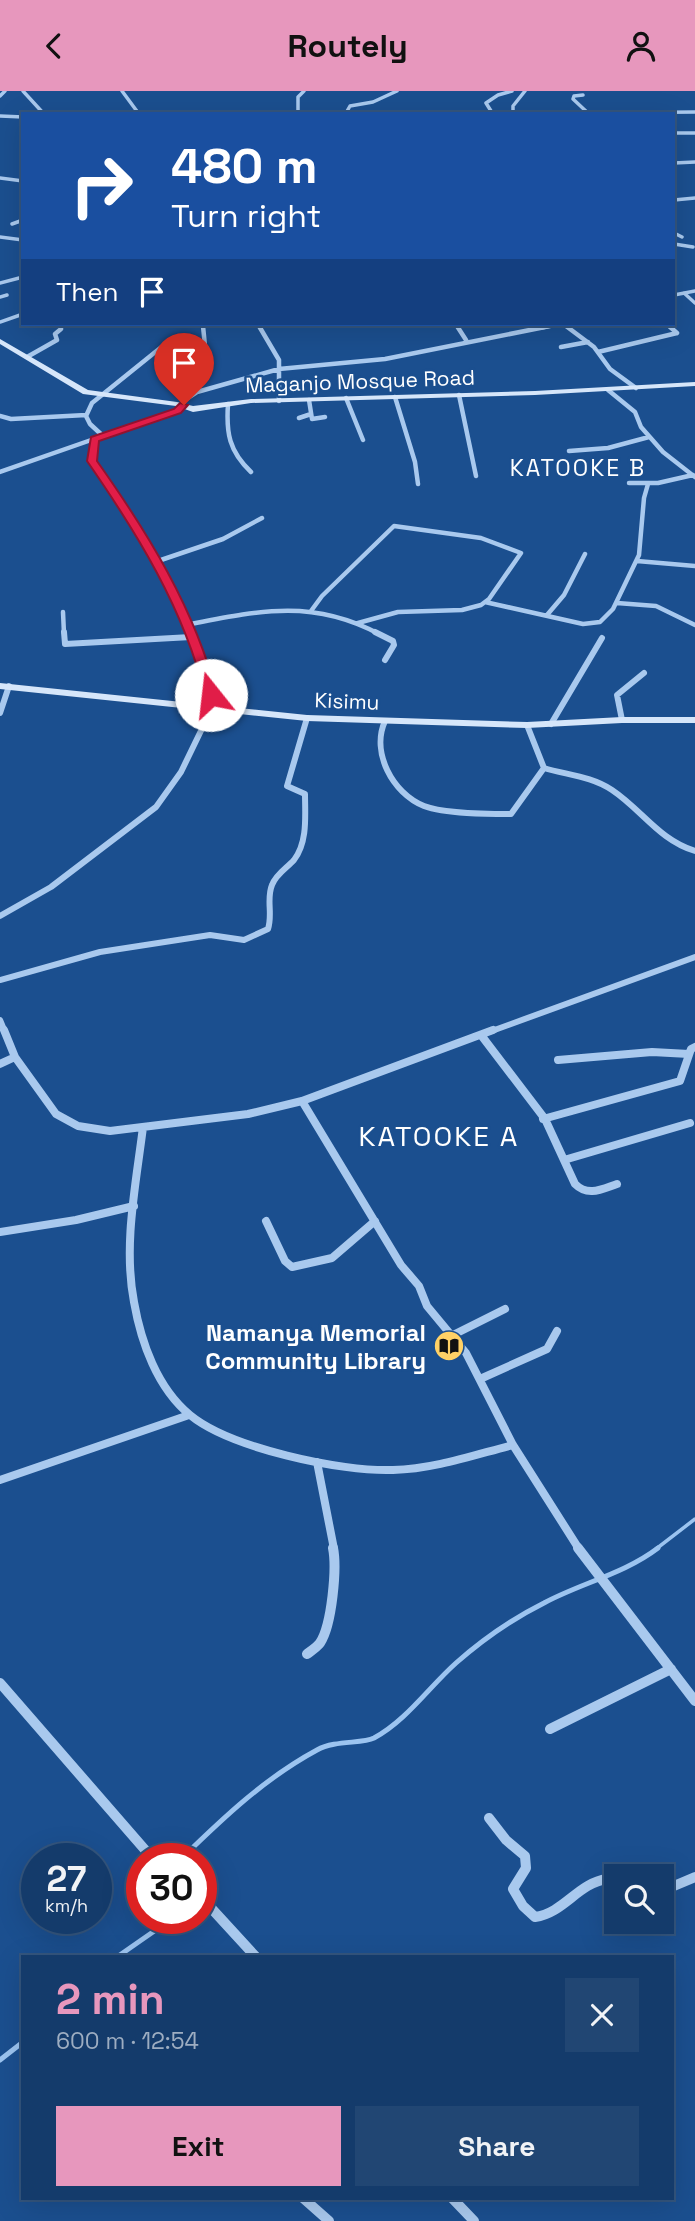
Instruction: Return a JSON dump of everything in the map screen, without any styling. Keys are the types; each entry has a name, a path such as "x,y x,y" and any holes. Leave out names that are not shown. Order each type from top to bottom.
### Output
{"street":[{"path":"0,96 5,91"},
{"path":"23,91 42,112"},
{"path":"122,91 138,112"},
{"path":"298,112 299,97 304,91"},
{"path":"349,112 350,106 370,103 397,91"},
{"path":"491,111 486,103 498,95 512,91"},
{"path":"513,112 513,106 523,91"},
{"path":"583,95 574,96 573,99 588,112"},
{"path":"675,112 695,112"},
{"path":"0,116 21,117"},
{"path":"675,133 695,133"},
{"path":"675,163 695,162"},
{"path":"0,178 21,181"},
{"path":"675,200 693,200"},
{"path":"12,224 21,221"},
{"path":"675,234 682,237"},
{"path":"0,237 21,240"},
{"path":"675,244 694,248"},
{"path":"0,283 21,278"},
{"path":"675,295 695,291"},
{"path":"684,293 695,303"},
{"path":"0,297 7,295"},
{"path":"0,322 21,315"},
{"path":"86,415 92,403 164,345 205,346 203,326"},
{"path":"259,326 279,360 279,401"},
{"path":"457,326 466,340"},
{"path":"0,472 177,411 184,405 183,401 197,392 279,369 375,360 541,326"},
{"path":"564,326 588,342 605,365 636,388"},
{"path":"598,352 677,333 669,326"},
{"path":"27,357 54,344 57,340 55,334 61,329"},
{"name":"Maganjo Mosque Road","path":"0,341 81,390 197,409 279,401 608,390 695,384"},
{"path":"561,347 588,342"},
{"path":"608,390 635,412 649,437 694,476"},
{"path":"459,395 475,476"},
{"path":"395,397 399,418 418,466 418,484"},
{"path":"346,398 363,440"},
{"path":"309,400 312,419 325,417"},
{"path":"228,404 227,440 233,454 251,472"},
{"path":"299,418 311,414"},
{"path":"0,416 10,419 86,415"},
{"path":"86,415 90,424 103,436"},
{"path":"569,451 608,448 649,437"},
{"path":"0,916 51,887 156,807 181,772 212,708 205,670 158,561 133,519 95,469 91,454 94,439"},
{"path":"629,483 648,484 694,476"},
{"path":"358,623 398,612 462,610 485,602 594,624 600,622 617,603 637,561 648,484"},
{"path":"158,561 223,539 262,518"},
{"path":"310,611 392,527 397,526 495,541 519,551 518,559 485,602"},
{"path":"547,615 564,595 585,554"},
{"path":"637,561 695,566"},
{"path":"617,603 656,607 695,625"},
{"path":"186,625 278,608 310,611 358,623 393,641 394,645 385,660"},
{"path":"63,612 65,644 191,637"},
{"path":"551,724 602,638"},
{"path":"622,720 617,695 644,673"},
{"path":"0,713 5,686"},
{"name":"Kisimu","path":"5,686 307,718 527,726 622,720 695,720"},
{"path":"0,981 100,952 210,935 244,940 268,929 272,919 270,889 278,873 292,862 301,845 305,794 287,786 307,718"},
{"path":"385,721 380,728 382,763 411,798 425,807 511,814 544,768"},
{"path":"527,726 544,768"},
{"path":"544,768 604,785 675,845 695,851"},
{"path":"0,1020 15,1057 57,1114 78,1126 110,1131 248,1114 302,1101 546,1009 695,957"},
{"path":"481,1035 543,1119 568,1172 584,1192 617,1184"},
{"path":"543,1119 680,1081 689,1055 695,1047"},
{"path":"558,1060 652,1052 689,1055"},
{"path":"0,1064 15,1057"},
{"path":"302,1101 401,1265 419,1286 428,1306 466,1353 513,1445 545,1499 603,1584 695,1700"},
{"path":"564,1160 690,1123"},
{"path":"143,1127 130,1235 132,1290 138,1322 163,1381 172,1397 189,1415 230,1437 317,1462 391,1470 513,1445"},
{"path":"0,1232 76,1220 134,1206"},
{"path":"266,1220 285,1261 292,1267 332,1258 375,1221"},
{"path":"451,1336 505,1309"},
{"path":"480,1380 547,1349 557,1331"},
{"path":"0,1480 189,1415"},
{"path":"307,1654 320,1643 327,1624 336,1562 317,1462"},
{"path":"550,1728 671,1669"},
{"path":"0,1683 139,1843"},
{"path":"489,1818 506,1840 525,1856 526,1868 513,1889 523,1906 536,1917 545,1916 592,1881 604,1879"},
{"path":"674,1886 695,1877"},
{"path":"217,1915 254,1955"},
{"path":"454,2200 474,2221"},
{"path":"319,2203 329,2221"}],"waterway":[{"path":"656,1549 695,1519"},
{"path":"198,1843 245,1800 298,1761 324,1747 369,1740 386,1731 456,1663 510,1623 558,1596 631,1565 658,1548"},
{"path":"120,1955 150,1934"},
{"path":"0,2060 21,2044"}],"place":[{"name":"Namanya Memorial Community Library","path":"449,1346"}],"district":[{"name":"KATOOKE B","path":"578,468"},
{"name":"KATOOKE A","path":"439,1136"}],"route":[{"path":"184,405 177,411 94,439 91,454 95,469 133,519 158,561 205,670 211,695"}]}
